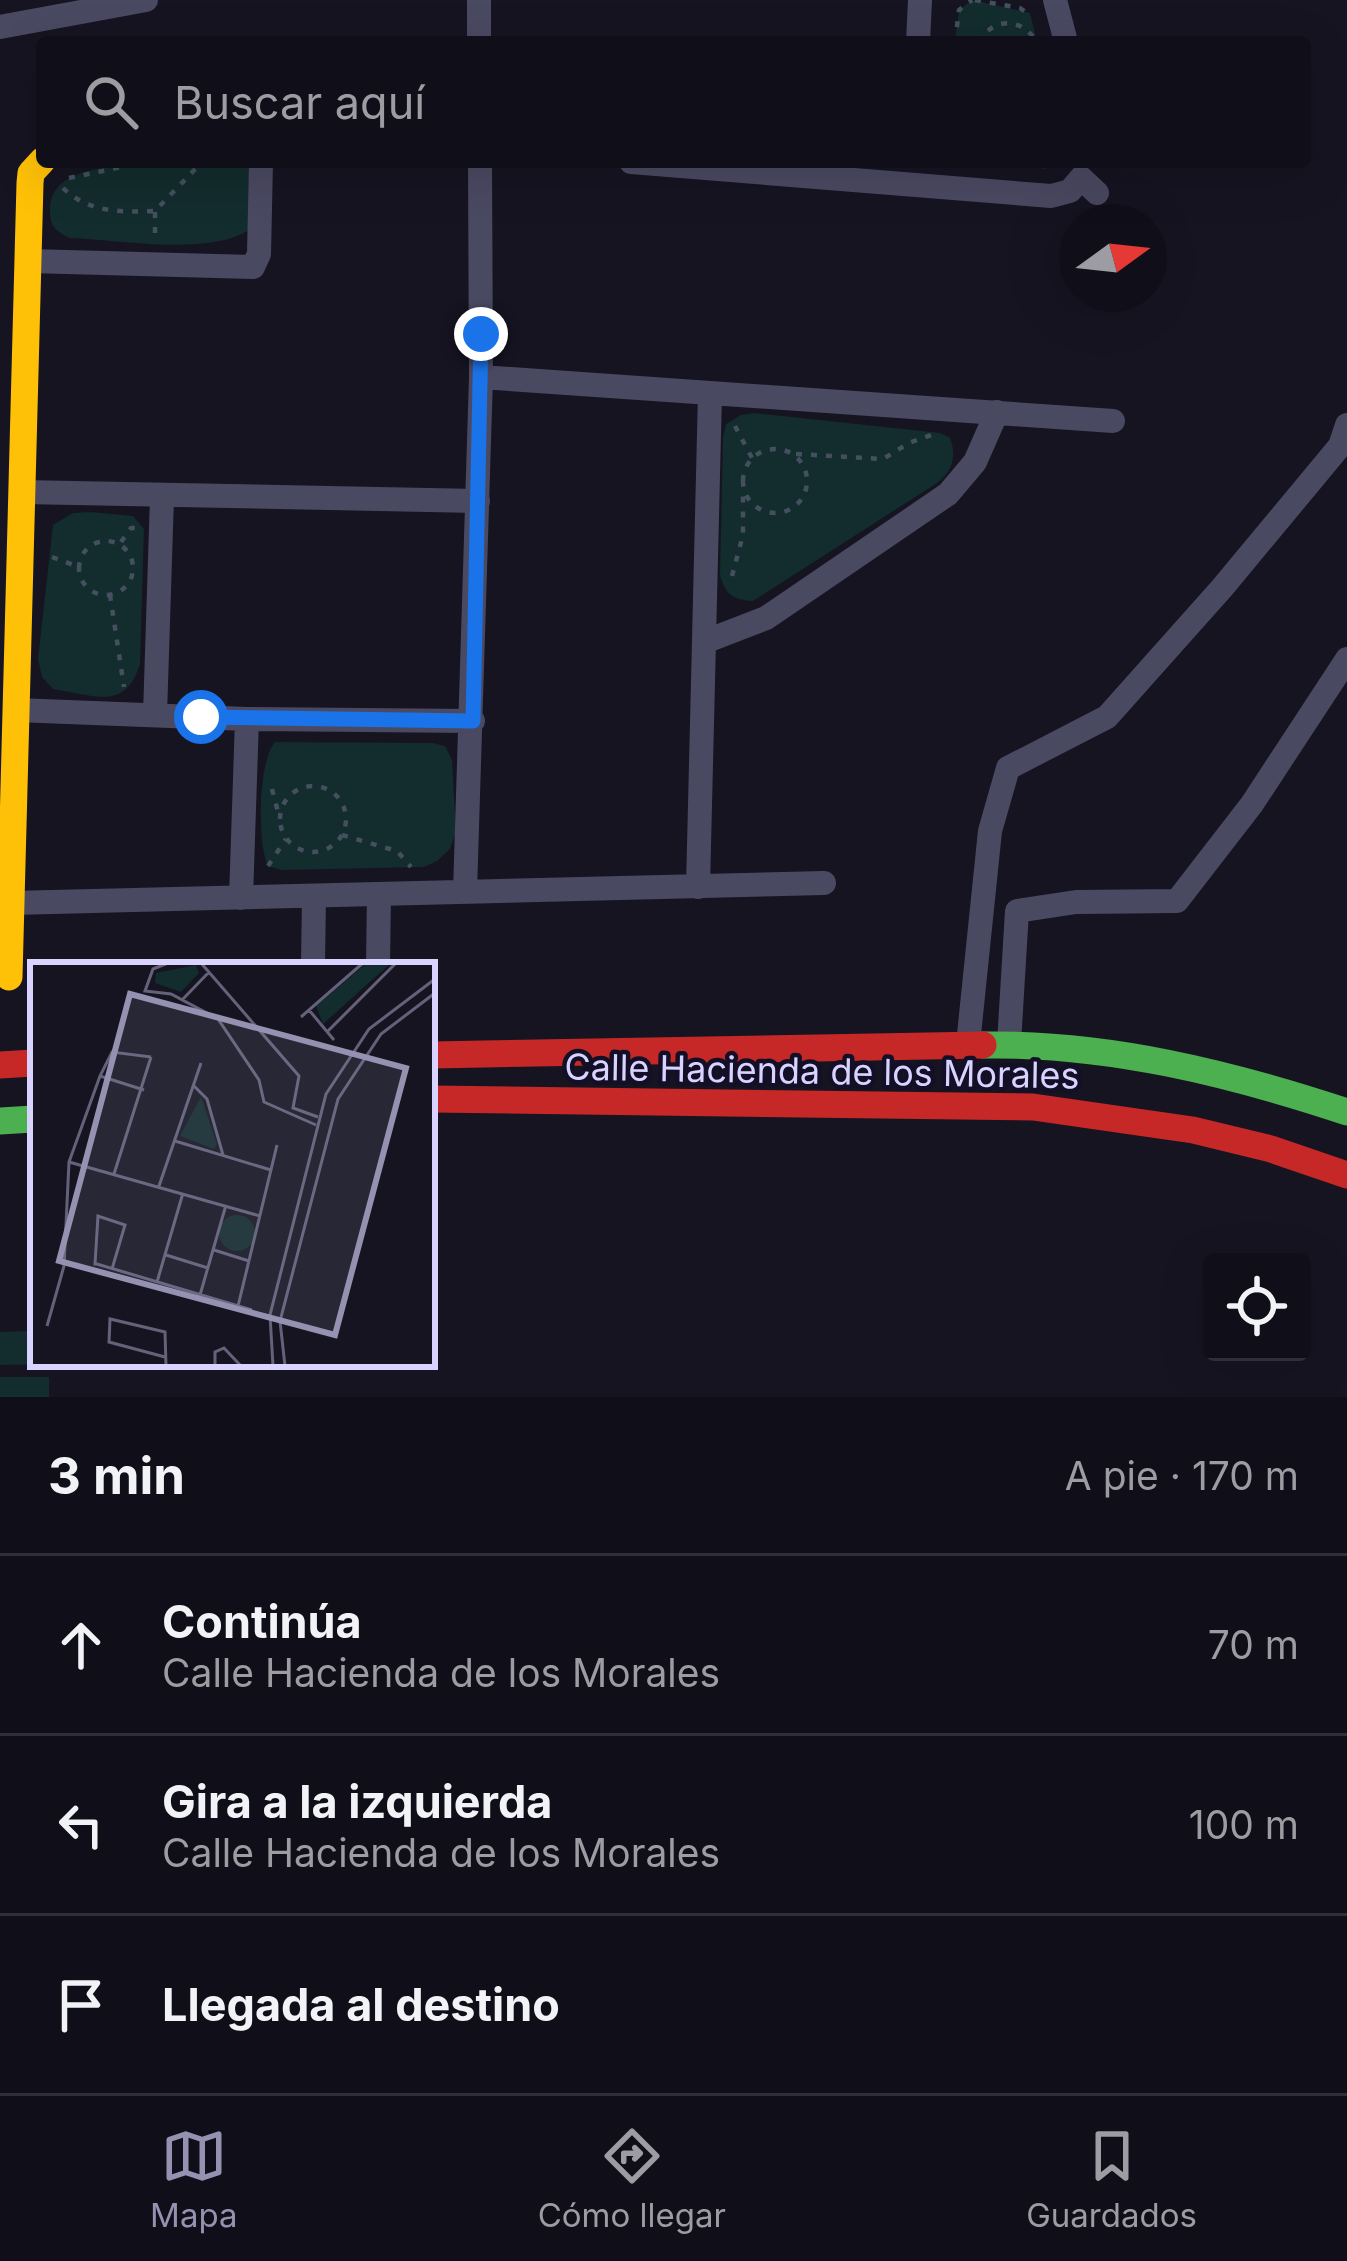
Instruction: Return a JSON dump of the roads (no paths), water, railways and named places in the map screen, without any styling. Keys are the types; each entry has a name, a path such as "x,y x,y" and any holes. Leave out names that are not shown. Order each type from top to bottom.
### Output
{"street":[{"path":"0,27 146,0"},
{"path":"479,0 479,36"},
{"path":"919,36 920,0"},
{"path":"1055,0 1064,36"},
{"path":"10,977 28,261 31,173 36,168"},
{"path":"28,261 253,267 259,254 261,168"},
{"path":"465,892 481,377 480,168"},
{"path":"772,168 913,174 1051,196 1070,191 1088,178"},
{"path":"481,377 1113,421"},
{"path":"698,887 710,393"},
{"path":"704,642 766,618 948,494 975,462 997,412"},
{"path":"968,1043 990,831 1008,768 1107,717 1340,446 1347,425"},
{"path":"22,493 478,501"},
{"path":"155,716 163,496"},
{"path":"1009,1043 1018,911 1076,902 1178,901 1252,804 1347,659"},
{"path":"16,710 473,721"},
{"path":"241,898 247,719"},
{"path":"11,903 824,883"},
{"path":"378,962 379,894"},
{"path":"314,896 314,962"},
{"name":"Calle Hacienda de los Morales","path":"435,1055 1009,1043 1174,1062 1347,1112"},
{"path":"0,1065 30,1064"},
{"name":"Calle Hacienda de los Morales","path":"435,1099 1034,1107 1118,1115 1197,1130 1347,1175"},
{"path":"0,1121 30,1119"}]}
